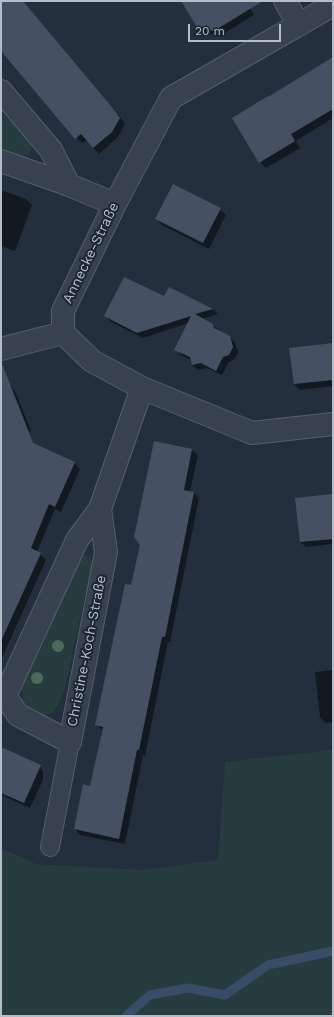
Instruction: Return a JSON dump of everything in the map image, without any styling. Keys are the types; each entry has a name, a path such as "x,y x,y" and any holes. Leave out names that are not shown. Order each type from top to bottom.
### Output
{"street":[{"path":"286,1 299,25"},
{"name":"Annecke-Straße","path":"63,333 63,311 115,204 171,98 333,5"},
{"path":"1,91 51,150 69,185"},
{"path":"1,161 69,185 115,204"},
{"path":"1,349 63,333 92,361 142,388 252,433 333,424"},
{"name":"Christine-Koch-Straße","path":"100,509 106,552 70,742 18,715 5,696 77,540 100,509 142,388"}],"lane":[{"path":"50,847 70,742"}],"green space":[{"path":"1,112 27,139 32,147 29,155 15,157 1,153"},
{"path":"83,554 90,557 92,564 64,692 54,712 43,716 32,713 23,702 22,685 77,560"},
{"path":"333,750 333,1016 1,1016 1,848 36,864 143,870 218,860 225,762"}],"building":[{"path":"1,1 23,1 120,118 112,132 93,148 81,134 75,139 1,51"},
{"path":"181,1 263,1 214,31 197,27"},
{"path":"333,57 333,109 291,134 295,141 259,163 232,118"},
{"path":"173,184 221,208 203,243 155,219"},
{"path":"124,277 164,296 169,287 213,309 195,314 213,324 214,328 230,336 233,347 229,355 223,357 216,371 201,363 192,365 190,357 174,350 191,316 137,333 104,316"},
{"path":"333,343 333,380 294,384 289,348"},
{"path":"1,366 3,366 33,443 75,462 55,507 49,504 31,548 41,553 1,641"},
{"path":"154,441 192,449 184,490 194,492 165,637 162,637 119,839 74,829 83,784 90,786 103,727 95,725 125,584 131,585 140,545 134,537"},
{"path":"333,494 333,539 300,542 295,498"},
{"path":"1,747 41,765 24,803 1,793"}],"waterway":[{"path":"126,1016 150,995 188,988 225,995 268,965 333,951"}]}
